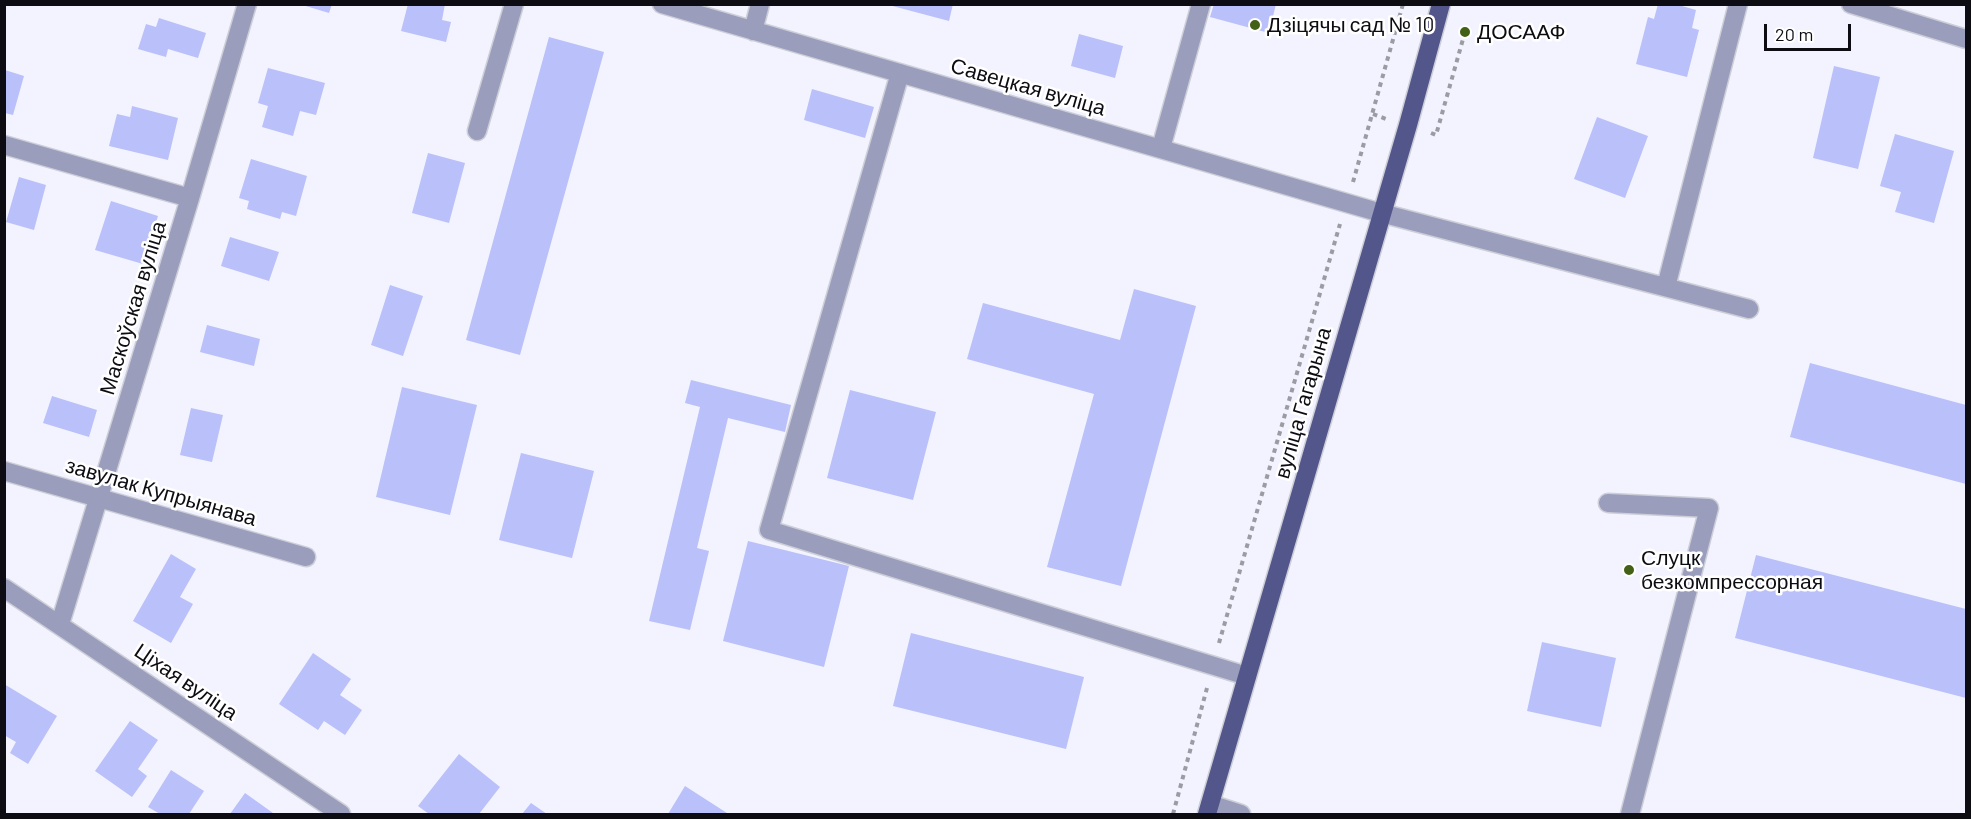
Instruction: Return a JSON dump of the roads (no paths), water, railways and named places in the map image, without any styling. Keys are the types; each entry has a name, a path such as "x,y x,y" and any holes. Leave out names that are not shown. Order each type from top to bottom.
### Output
{"main road":[{"name":"вуліца Гагарына","path":"1209,809 1441,4"}],"street":[{"name":"Маскоўская вуліца","path":"60,624 247,4"},
{"path":"477,131 514,4"},
{"name":"Савецкая вуліца","path":"662,4 1381,213 1749,309"},
{"path":"753,31 760,4"},
{"path":"1161,148 1201,4"},
{"path":"1666,287 1738,4"},
{"path":"1851,4 1966,39"},
{"path":"900,74 769,530 1247,676"},
{"path":"4,145 190,198"},
{"name":"завулак Купрыянава","path":"4,471 306,557"},
{"path":"1608,503 1709,508 1630,814"},
{"name":"Ціхая вуліца","path":"4,588 341,814"},
{"path":"1209,809 1241,814"}],"place":[{"name":"Дзіцячы сад № 10","path":"1255,25"},
{"name":"ДОСААФ","path":"1465,32"},
{"name":"Слуцк безкомпрессорная","path":"1629,570"}]}
